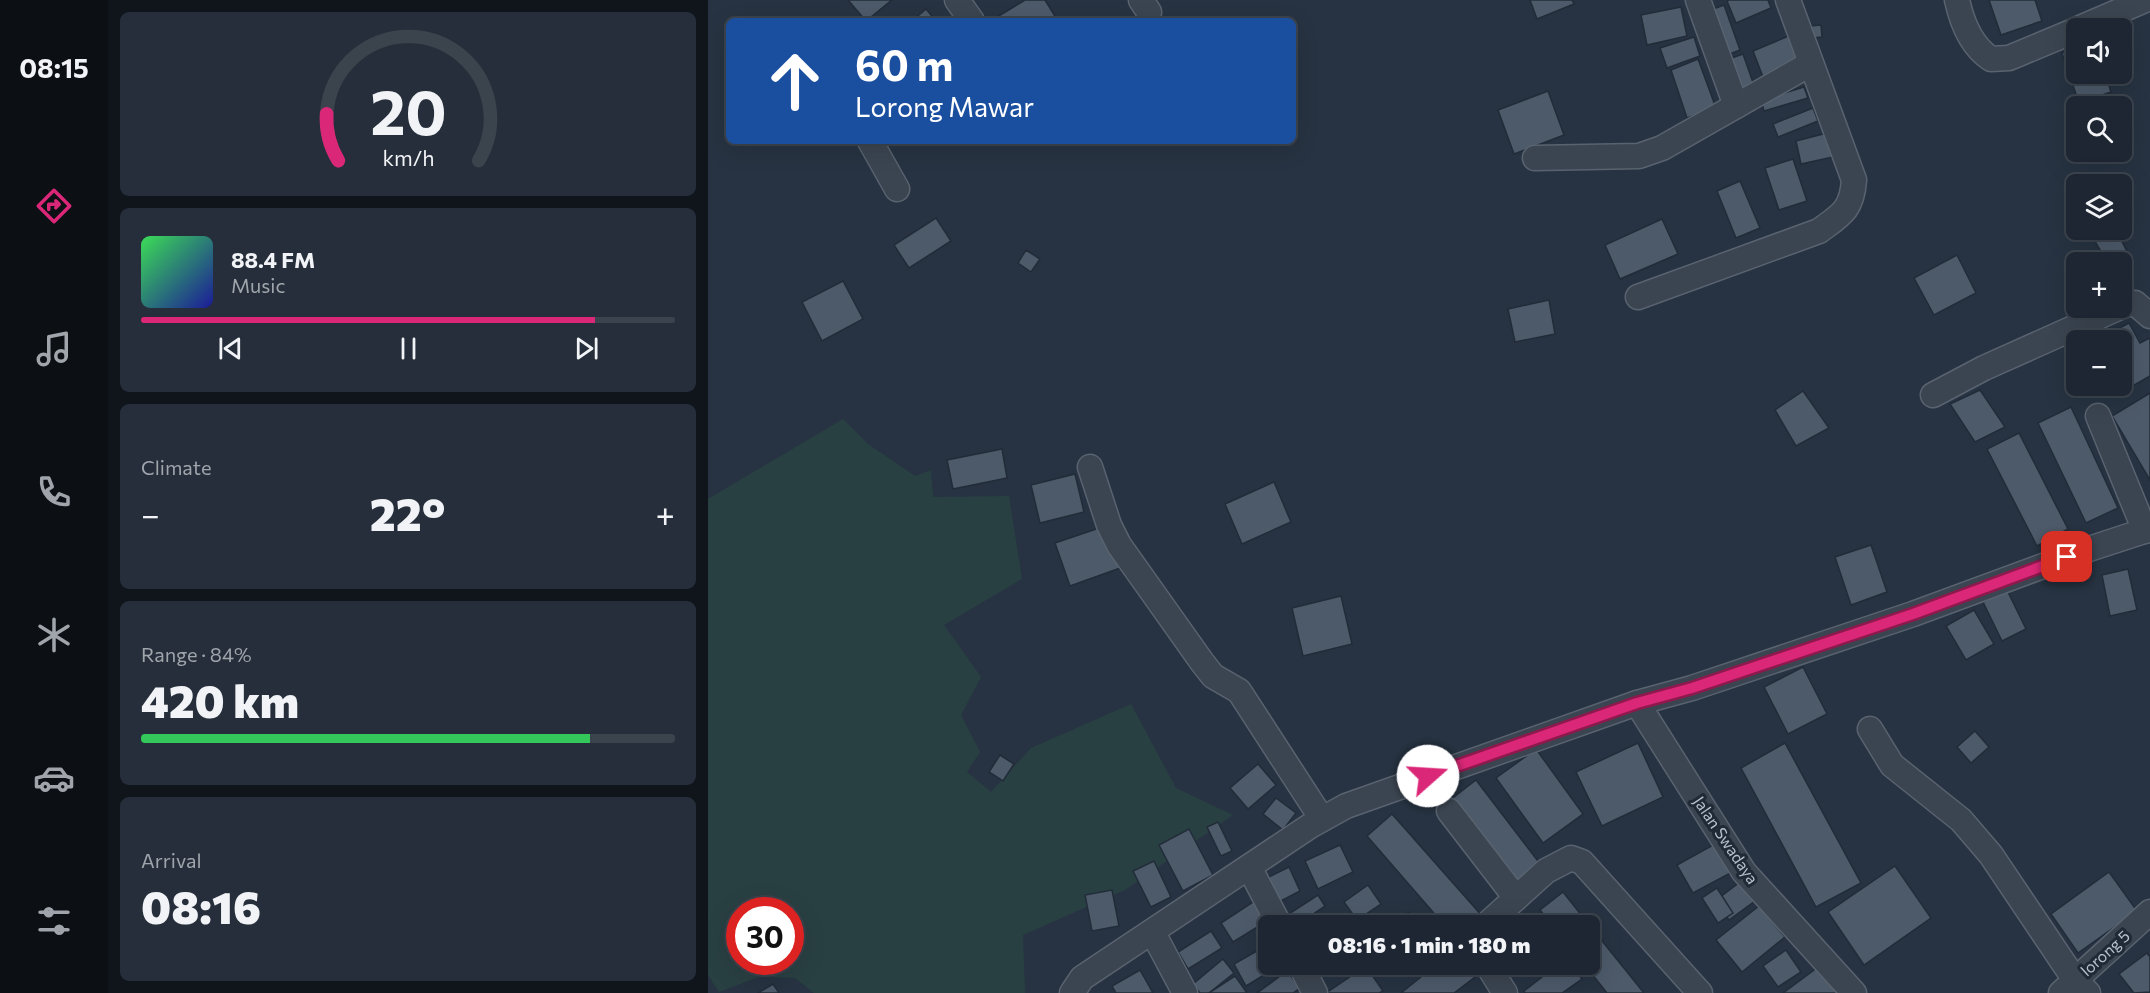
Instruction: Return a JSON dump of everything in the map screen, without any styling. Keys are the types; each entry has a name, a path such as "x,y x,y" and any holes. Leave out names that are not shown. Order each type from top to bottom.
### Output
{"street":[{"path":"957,0 970,18"},
{"path":"1698,0 1736,106"},
{"path":"1638,297 1819,231 1844,213 1853,197 1854,180 1788,0"},
{"path":"1957,0 1960,14 1975,47 1991,59 2009,58 2066,34"},
{"path":"2103,18 2145,0"},
{"path":"1535,158 1639,156 1662,148 1810,64"},
{"path":"872,144 897,189"},
{"path":"2132,304 2135,303 2150,316"},
{"path":"1933,395 1984,368 2095,318"},
{"path":"1072,993 1082,978 1323,819 1386,791 1637,703 1692,688 1892,621 2089,549 2148,530 2098,416"},
{"path":"1090,467 1108,525 1119,545 1213,676 1239,692 1323,819"},
{"name":"Jalan Swadaya","path":"1637,703 1744,872 1854,993"},
{"path":"1870,729 1892,765 1961,820 1991,855 2074,989"},
{"path":"1449,811 1516,898"},
{"path":"1497,915 1558,864 1571,858 1582,862 1700,993"},
{"path":"1249,867 1274,915"},
{"name":"lorong 5","path":"2074,989 2150,912"},
{"path":"1153,933 1185,993"},
{"path":"1306,975 1315,993"},
{"path":"1493,975 1502,992"}],"green space":[{"path":"843,419 868,444 915,476 931,470 933,497 1009,496 1022,579 944,625 981,677 961,715 980,752 967,772 991,792 1031,748 1131,704 1176,788 1233,815 1125,890 1023,935 1025,993 814,993 795,978 759,977 719,992 708,975 708,499"}],"building":[{"path":"848,0 892,0 870,18 863,18"},
{"path":"1025,0 1045,0 1055,16 1052,18 997,17"},
{"path":"1530,0 1572,0 1574,4 1537,19"},
{"path":"1768,0 1771,8 1736,23 1727,1"},
{"path":"1989,0 2035,0 2042,21 2001,35"},
{"path":"1724,5 1740,50 1722,57 1705,12"},
{"path":"1681,7 1687,36 1647,45 1641,15"},
{"path":"926,9 934,18 916,18"},
{"path":"1821,25 1822,37 1812,38 1810,26"},
{"path":"1796,33 1807,58 1763,77 1753,51"},
{"path":"1694,37 1700,56 1667,68 1660,48"},
{"path":"2066,52 2066,65 2062,53"},
{"path":"1743,54 1756,91 1739,98 1726,60"},
{"path":"1698,59 1716,108 1687,118 1671,70"},
{"path":"2073,84 2108,84 2111,92 2099,96 2077,96"},
{"path":"1804,87 1808,98 1764,111 1761,100"},
{"path":"1548,91 1564,135 1514,154 1498,110"},
{"path":"1813,108 1818,121 1778,137 1773,124"},
{"path":"1827,133 1833,157 1801,164 1796,141"},
{"path":"1793,159 1807,201 1779,210 1765,168"},
{"path":"1740,181 1760,228 1736,238 1717,191"},
{"path":"936,218 951,241 909,268 894,245"},
{"path":"1662,219 1678,254 1620,279 1605,245"},
{"path":"2094,240 2121,240 2127,252 2101,252"},
{"path":"1026,250 1040,259 1031,272 1018,263"},
{"path":"1957,255 1976,293 1934,315 1914,278"},
{"path":"843,281 863,319 822,341 802,302"},
{"path":"1549,300 1555,334 1515,342 1508,309"},
{"path":"2129,323 2140,343 2150,338 2150,376 2132,386 2132,330 2116,330"},
{"path":"1980,390 2005,427 1975,442 1950,404"},
{"path":"1803,391 1829,428 1796,446 1775,410"},
{"path":"2150,393 2150,480 2112,416"},
{"path":"2071,407 2118,508 2086,523 2038,423"},
{"path":"2019,433 2068,529 2037,546 1987,449"},
{"path":"1002,449 1007,478 953,489 947,460"},
{"path":"1075,474 1084,512 1040,523 1031,485"},
{"path":"1274,482 1291,522 1242,544 1225,504"},
{"path":"1108,525 1123,567 1070,586 1055,543"},
{"path":"1871,545 1887,592 1851,605 1835,557"},
{"path":"2128,569 2137,610 2110,616 2102,575"},
{"path":"2007,590 2026,629 2002,641 1983,602"},
{"path":"1341,596 1352,644 1303,656 1292,608"},
{"path":"1974,610 1994,644 1966,660 1946,626"},
{"path":"1803,667 1827,714 1788,734 1764,687"},
{"path":"1975,731 1989,747 1971,763 1957,747"},
{"path":"1638,743 1663,797 1602,826 1576,772"},
{"path":"1785,743 1861,883 1816,907 1741,768"},
{"path":"1536,749 1583,814 1543,843 1496,778"},
{"path":"1000,755 1014,764 1003,781 989,772"},
{"path":"1258,764 1276,785 1248,809 1230,788"},
{"path":"1476,780 1544,869 1519,889 1450,800"},
{"path":"1276,798 1296,813 1283,830 1263,814"},
{"path":"1392,814 1481,915 1435,915 1367,836"},
{"path":"1218,822 1232,851 1221,856 1207,827"},
{"path":"1189,829 1213,875 1183,891 1159,845"},
{"path":"1722,840 1738,869 1693,893 1677,865"},
{"path":"1340,845 1353,872 1318,889 1305,861"},
{"path":"1154,861 1171,897 1151,907 1133,871"},
{"path":"1895,866 1931,918 1864,965 1828,912"},
{"path":"1289,867 1300,891 1277,903 1265,879"},
{"path":"2109,872 2137,911 2078,953 2051,914"},
{"path":"1744,879 1759,898 1729,920 1715,901"},
{"path":"1368,885 1381,904 1364,915 1353,915 1344,902"},
{"path":"1717,888 1733,913 1718,923 1702,898"},
{"path":"1112,890 1119,926 1092,931 1085,895"},
{"path":"1563,892 1581,915 1544,915 1540,910"},
{"path":"1318,895 1325,906 1312,915 1287,915"},
{"path":"1256,900 1266,915 1258,915 1258,927 1233,942 1221,923"},
{"path":"1759,906 1785,937 1742,972 1716,940"},
{"path":"1211,931 1222,948 1188,969 1178,952"},
{"path":"1600,938 1644,993 1607,993 1593,975 1600,975"},
{"path":"1258,950 1258,975 1264,975 1246,986 1234,964"},
{"path":"1786,950 1801,972 1778,987 1763,966"},
{"path":"2147,953 2150,957 2150,992 2134,993 2119,974"},
{"path":"1223,959 1234,973 1209,993 1200,993 1193,984"},
{"path":"1821,965 1839,993 1783,993"},
{"path":"1140,970 1153,993 1116,993 1112,986"},
{"path":"1282,975 1290,975 1300,988 1293,993 1257,993"},
{"path":"1353,975 1372,975 1383,991 1379,993 1326,993"},
{"path":"1423,975 1478,975 1454,993 1401,993"},
{"path":"1545,975 1579,975 1582,979 1562,993 1525,993 1524,991"},
{"path":"1235,976 1247,993 1209,993"},
{"path":"773,984 779,993 758,993"}],"route":[{"path":"1428,776 1637,703 1692,688 1913,614 2067,557"}]}
